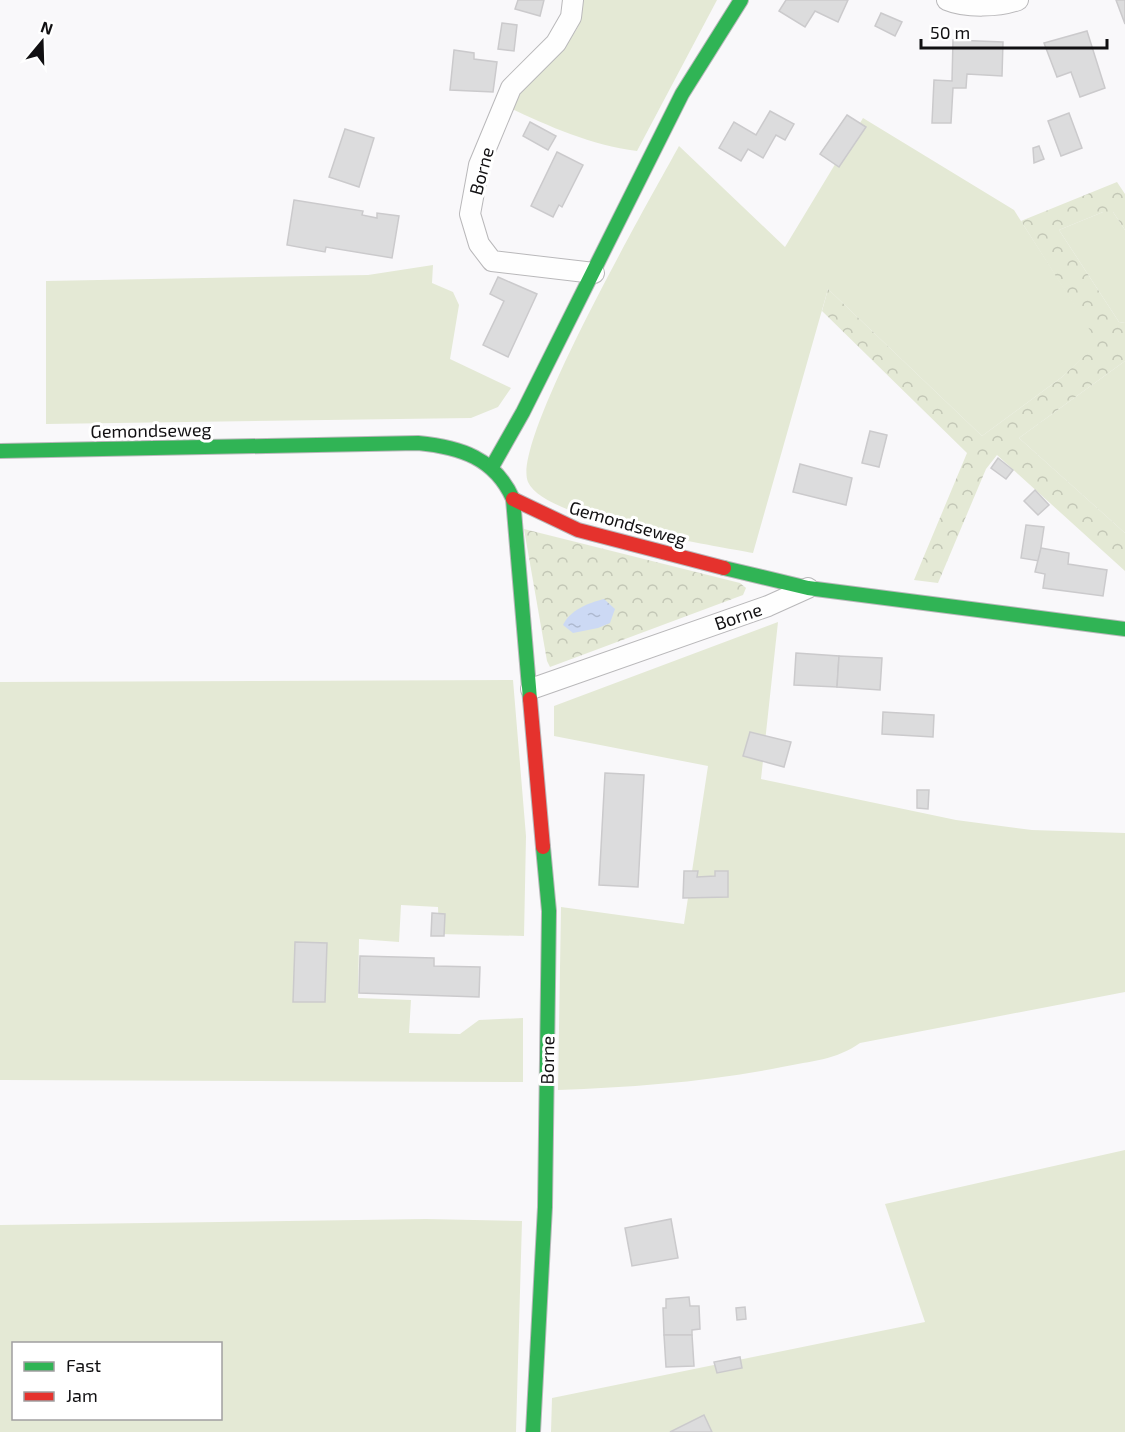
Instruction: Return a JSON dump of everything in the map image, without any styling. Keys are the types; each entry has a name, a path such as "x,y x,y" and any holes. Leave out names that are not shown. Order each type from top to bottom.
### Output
{"street":[{"name":"Borne","path":"573,0 571,17 556,43 511,88 479,165 470,214 479,244 492,261 594,273"},
{"path":"513,499 506,480 493,465 523,412 594,273 682,94 741,0"},
{"path":"947,0 958,5 1010,3 1018,0"},
{"name":"Gemondseweg","path":"0,451 418,443 438,444 462,451 493,465"},
{"name":"Borne","path":"513,499 549,911 545,1207 533,1432"},
{"name":"Gemondseweg","path":"513,499 553,520 595,535 808,588 1125,629"},
{"name":"Borne","path":"531,689 768,606 808,588"}],"green space":[{"path":"583,0 717,0 637,151 571,134 508,107 539,69 576,30 580,23"},
{"path":"863,118 1014,210 1099,343 1062,377 982,436 828,289 753,553 631,529 564,508 541,496 528,482 528,458 540,419 587,317 679,146 785,247"},
{"path":"1117,182 1125,194 1125,230 1113,212 1103,212 1059,230 1119,322 1125,323 1125,361 1019,438 1125,533 1125,571 997,455 986,469 938,583 914,580 967,453 822,311 828,289 982,436 1062,377 1098,343 1021,221"},
{"path":"1103,212 1113,212 1125,230 1125,323 1119,322 1059,230"},
{"path":"433,265 432,283 453,292 459,305 450,359 511,388 498,407 471,418 46,424 46,281 368,275"},
{"path":"1125,361 1125,533 1019,438"},
{"path":"524,529 740,583 746,588 743,595 550,667 547,661"},
{"path":"778,622 761,779 956,820 1032,830 1125,833 1125,992 860,1043 842,1053 823,1059 754,1072 670,1083 558,1090 561,907 684,924 708,766 554,736 554,706"},
{"path":"513,680 526,836 524,936 439,934 438,907 401,905 399,942 359,939 358,998 411,1000 409,1033 460,1034 479,1020 523,1018 523,1082 0,1080 0,682"},
{"path":"1125,1150 1125,1432 551,1432 552,1398 925,1322 885,1204"},
{"path":"426,1219 522,1221 516,1432 0,1432 0,1225"}],"water":[{"path":"604,599 615,609 610,623 573,633 563,625 570,615 580,608"}],"building":[{"path":"518,0 544,0 540,16 515,9"},
{"path":"786,0 848,0 838,22 815,11 805,27 779,11"},
{"path":"1116,0 1125,0 1125,24"},
{"path":"881,13 902,22 895,36 875,26"},
{"path":"502,23 517,25 514,51 498,49"},
{"path":"1087,31 1105,88 1080,97 1071,72 1057,77 1044,43"},
{"path":"953,40 1003,42 1002,76 967,74 966,88 953,88 951,123 932,123 934,80 952,81"},
{"path":"454,50 474,53 474,59 497,62 493,92 450,90"},
{"path":"770,111 794,124 785,140 776,135 763,158 748,149 741,161 719,148 734,122 756,135"},
{"path":"1069,113 1082,148 1061,156 1048,121"},
{"path":"847,115 866,127 839,167 820,154"},
{"path":"530,122 556,136 548,150 523,136"},
{"path":"345,129 374,138 359,187 329,177"},
{"path":"1039,146 1044,159 1034,163 1033,148"},
{"path":"557,152 583,165 562,207 559,205 553,217 531,206"},
{"path":"294,200 363,211 362,215 377,218 377,213 399,216 392,258 326,247 325,252 287,245"},
{"path":"498,277 537,294 508,357 483,345 504,301 490,294"},
{"path":"870,431 887,435 879,467 862,463"},
{"path":"998,458 1013,470 1006,479 991,468"},
{"path":"800,464 852,478 846,505 793,492"},
{"path":"1035,490 1049,505 1038,515 1024,501"},
{"path":"1026,525 1044,527 1039,561 1021,558"},
{"path":"1041,548 1069,553 1068,564 1107,570 1103,596 1043,588 1045,574 1035,572"},
{"path":"796,653 839,656 837,687 794,685"},
{"path":"839,656 882,658 880,690 837,687"},
{"path":"883,712 934,715 933,737 882,734"},
{"path":"750,732 791,742 784,767 743,756"},
{"path":"605,773 644,775 638,887 599,885"},
{"path":"917,790 929,790 928,809 917,808"},
{"path":"684,871 698,871 697,877 715,876 715,871 728,871 728,897 683,898"},
{"path":"432,913 445,914 444,936 431,936"},
{"path":"295,942 327,943 325,1002 293,1002"},
{"path":"360,956 434,958 434,966 480,967 479,997 359,993"},
{"path":"671,1219 678,1258 632,1266 625,1228"},
{"path":"689,1297 690,1306 699,1306 700,1329 692,1330 692,1335 664,1335 663,1308 666,1308 666,1299"},
{"path":"745,1307 746,1319 737,1320 736,1308"},
{"path":"664,1335 692,1335 694,1366 666,1367"},
{"path":"740,1357 742,1368 717,1373 714,1362"},
{"path":"704,1415 712,1432 670,1432"}],"traffic: fast":[{"path":"493,465 523,412 682,94 741,0"},
{"path":"0,451 418,443 448,448 475,457 496,474 513,499 530,699"},
{"path":"724,568 808,588 1125,629"},
{"path":"533,1432 545,1207 549,911 543,847"}],"traffic: jam":[{"path":"513,499 578,530 724,568"},
{"path":"530,699 543,847"}]}
